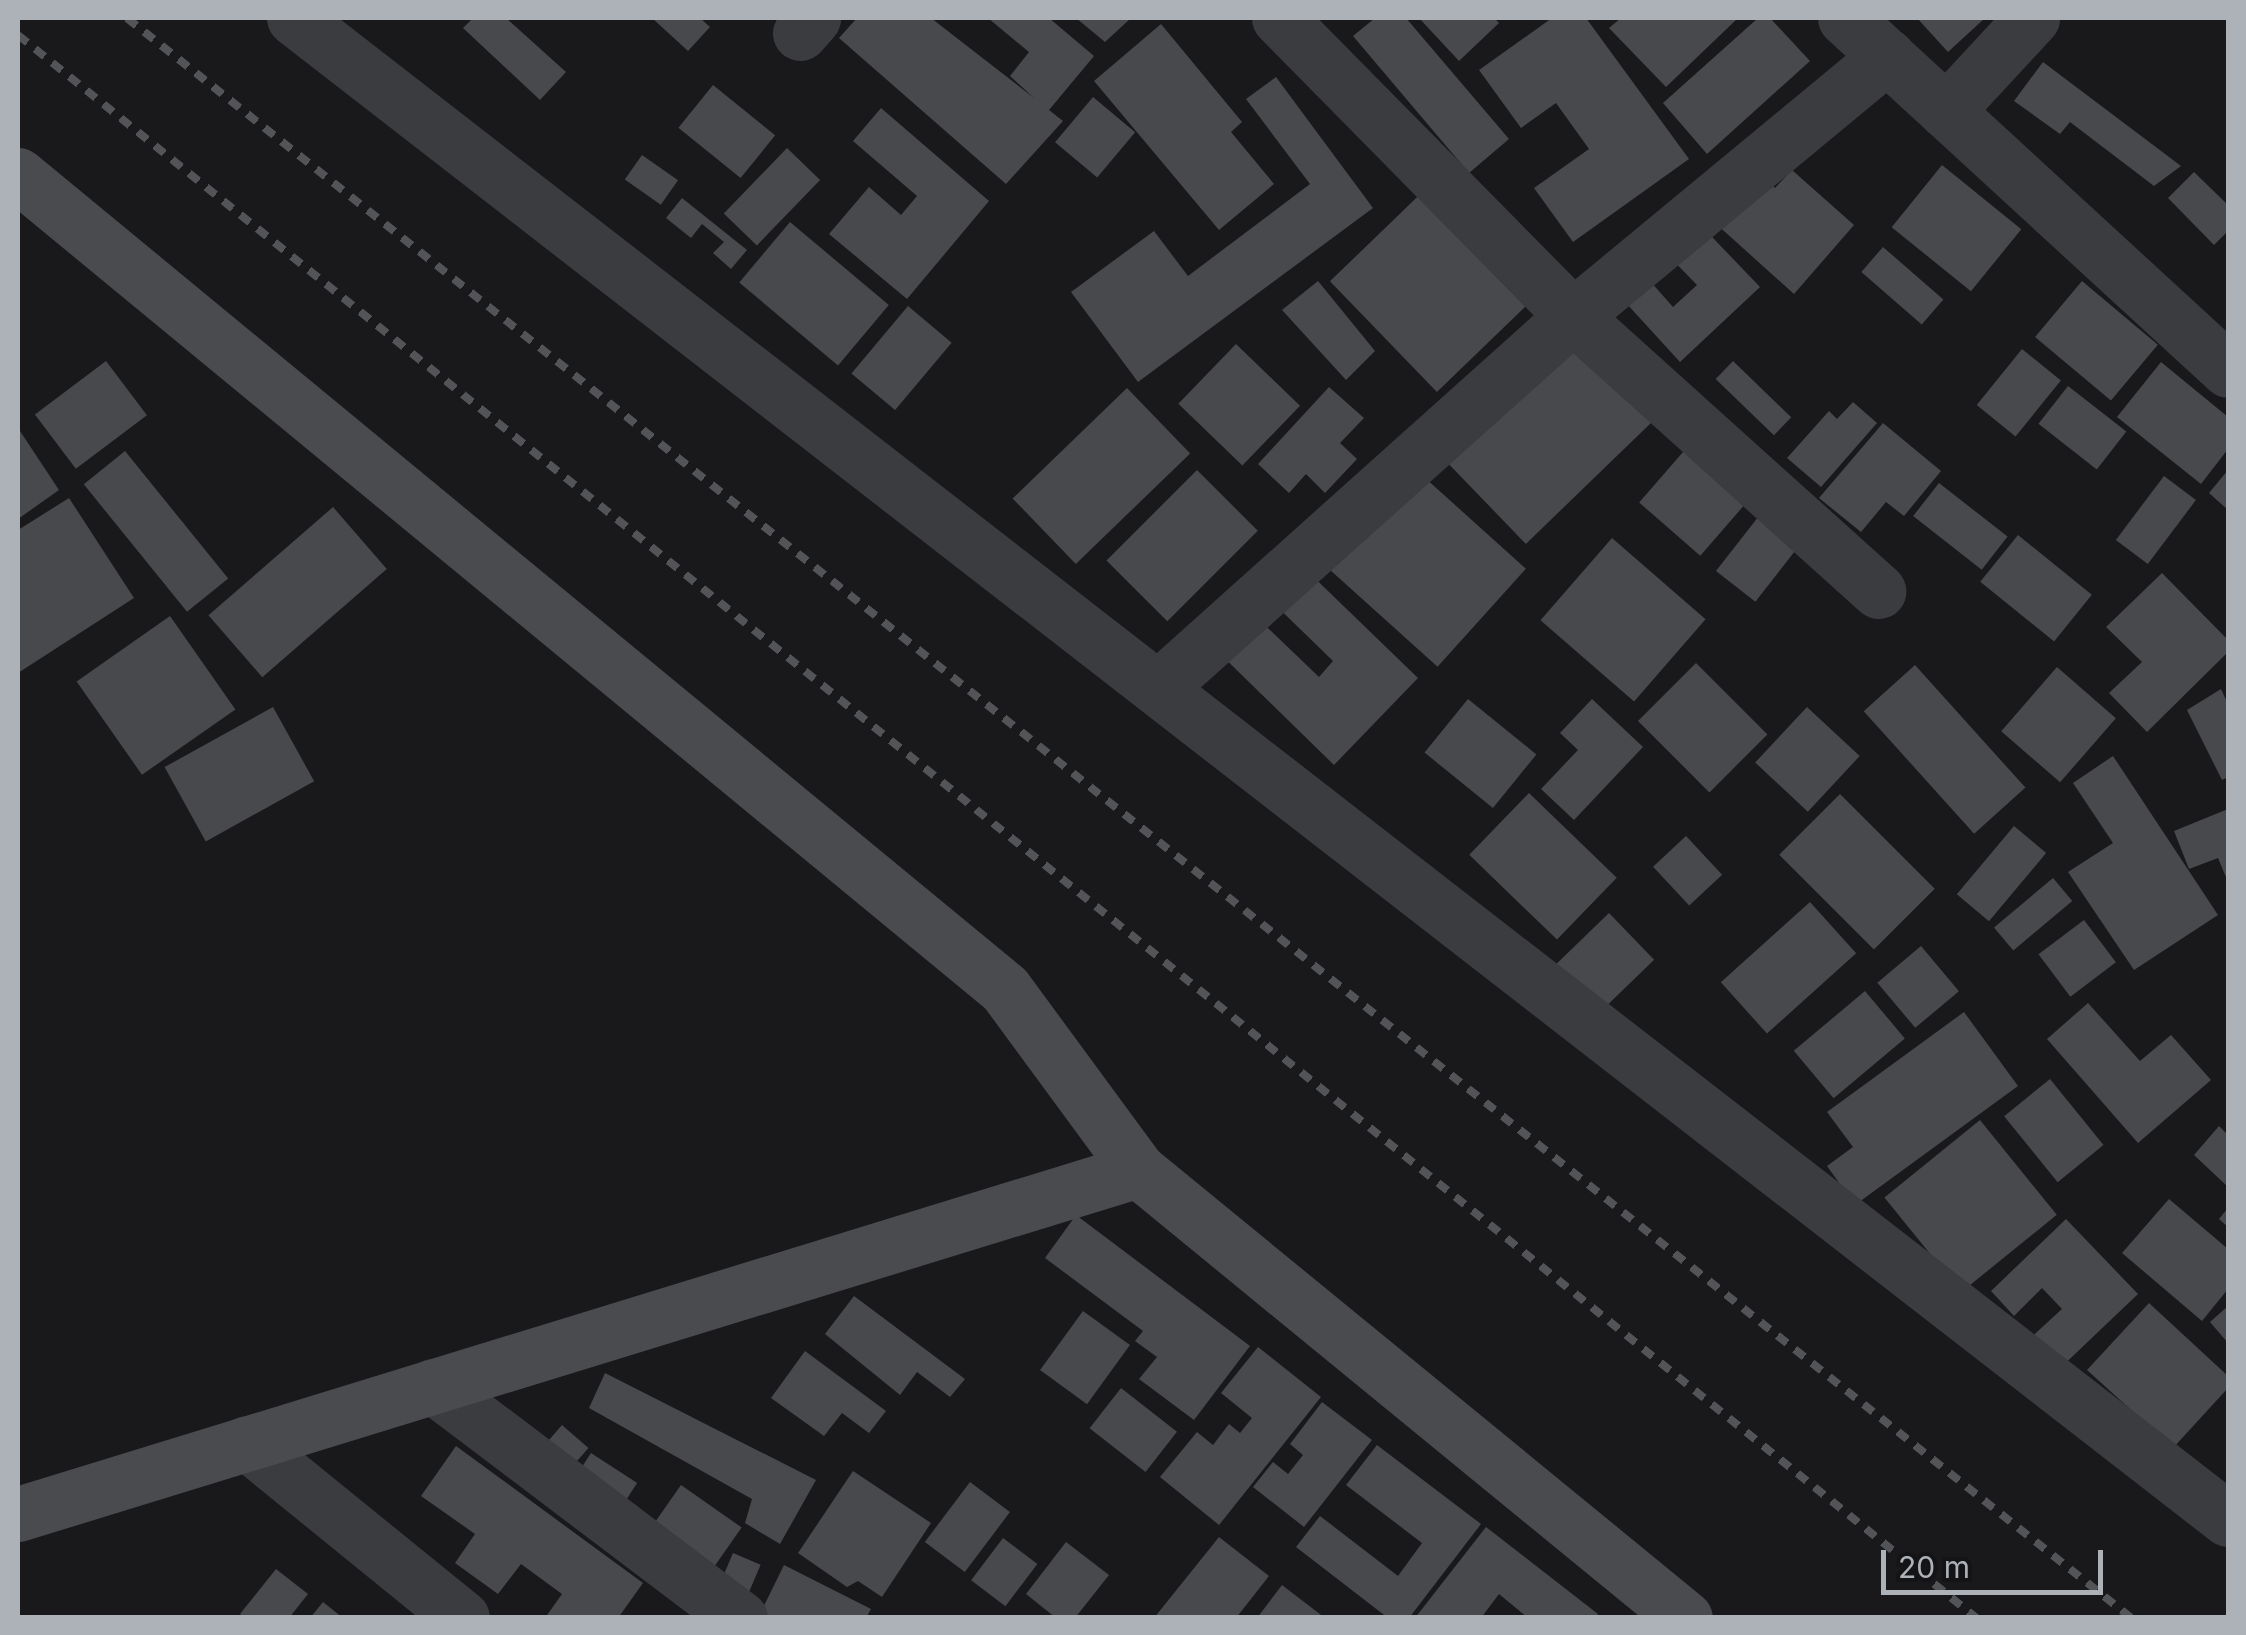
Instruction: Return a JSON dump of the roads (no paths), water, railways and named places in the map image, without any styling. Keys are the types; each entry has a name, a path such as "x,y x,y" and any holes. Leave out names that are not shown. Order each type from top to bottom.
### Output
{"street":[{"path":"294,18 2228,1519"},
{"path":"1278,18 1573,316 1878,591"},
{"path":"1845,18 2228,370"},
{"path":"1946,111 2032,18"},
{"path":"1158,688 1573,316 1887,56"},
{"path":"18,175 1005,989 1138,1170 1685,1618"},
{"path":"18,1514 1138,1170"},
{"path":"433,1386 740,1618"},
{"path":"247,1443 462,1618"}],"railway":[{"path":"127,18 2131,1618"},
{"path":"18,35 1976,1618"}]}
